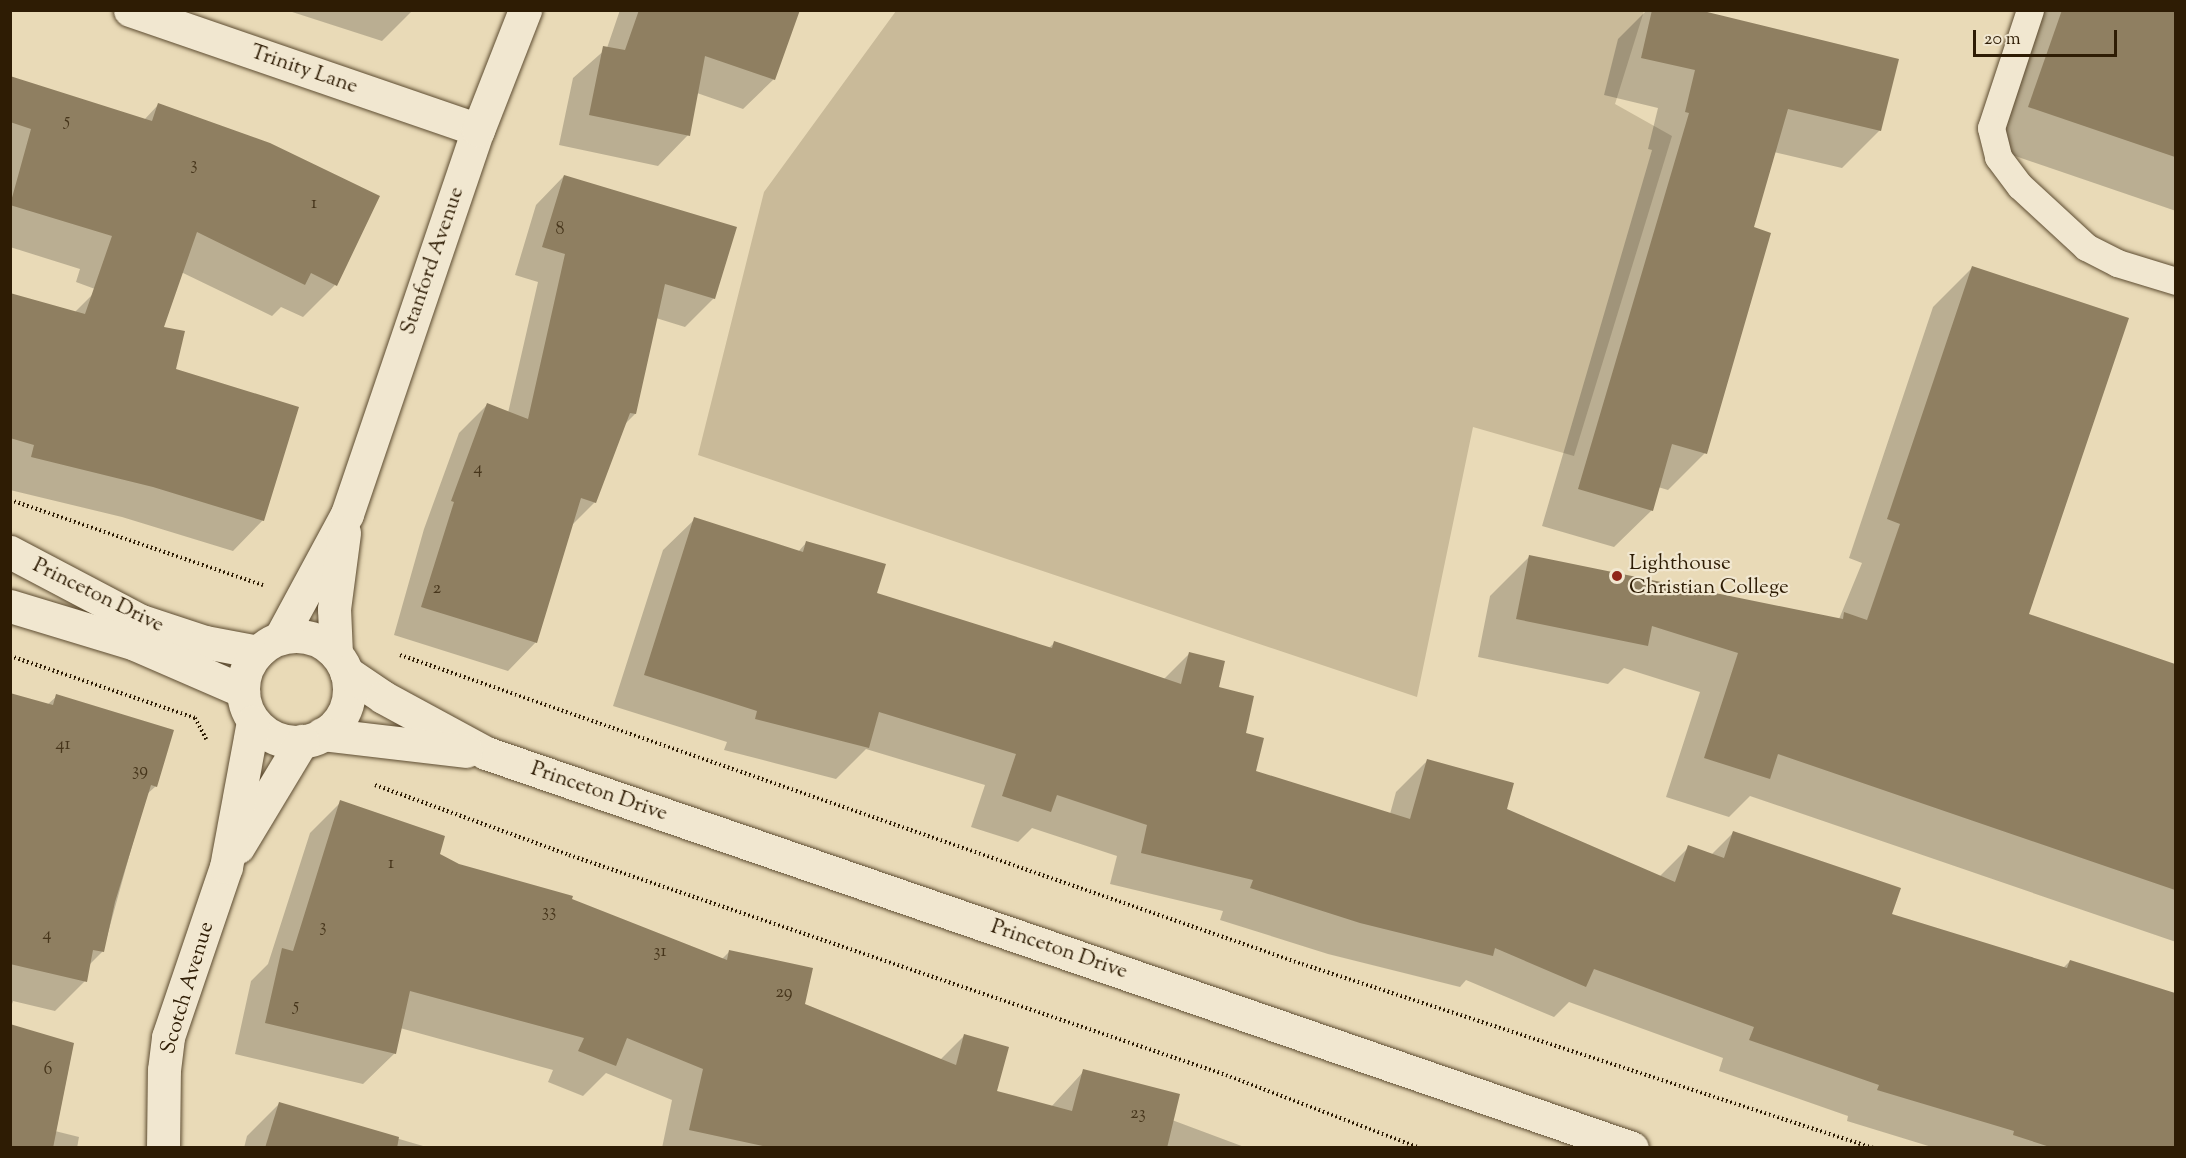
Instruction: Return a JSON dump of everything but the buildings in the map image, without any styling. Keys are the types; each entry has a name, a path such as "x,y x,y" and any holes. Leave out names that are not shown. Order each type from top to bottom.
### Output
{"street":[{"name":"Trinity Lane","path":"130,10 478,130"},
{"name":"Stanford Avenue","path":"269,645 300,598 347,514 478,130 525,10"},
{"name":"Stanford Avenue","path":"341,663 334,609 347,514"},
{"name":"Princeton Drive","path":"10,552 141,621 205,642 269,645"},
{"name":"Princeton Drive","path":"10,606 135,644 248,706"},
{"path":"310,637 341,663 349,690 345,708 336,723 312,738 275,737 248,706 249,663 269,645 310,637"},
{"name":"Princeton Drive","path":"341,663 383,697 486,753 1632,1148"},
{"name":"Scotch Avenue","path":"163,1148 164,1070 168,1037 226,867 246,757 248,706"},
{"name":"Princeton Drive","path":"312,738 486,753"},
{"name":"Scotch Avenue","path":"226,867 312,738"}],"lane":[{"path":"2030,10 1991,128 1998,157 2020,186 2086,247 2117,263 2175,281"}],"path":[{"path":"10,500 300,598"},
{"path":"398,655 1302,964 1873,1148"},
{"path":"10,656 195,718 209,745 246,757"},
{"path":"370,783 569,855 1226,1075 1420,1148"}],"shaded area":[{"path":"896,11 1644,11 1615,104 1672,136 1574,456 1473,427 1417,697 698,455 764,192"}],"place":[{"name":"Lighthouse Christian College","path":"1617,576"}]}
